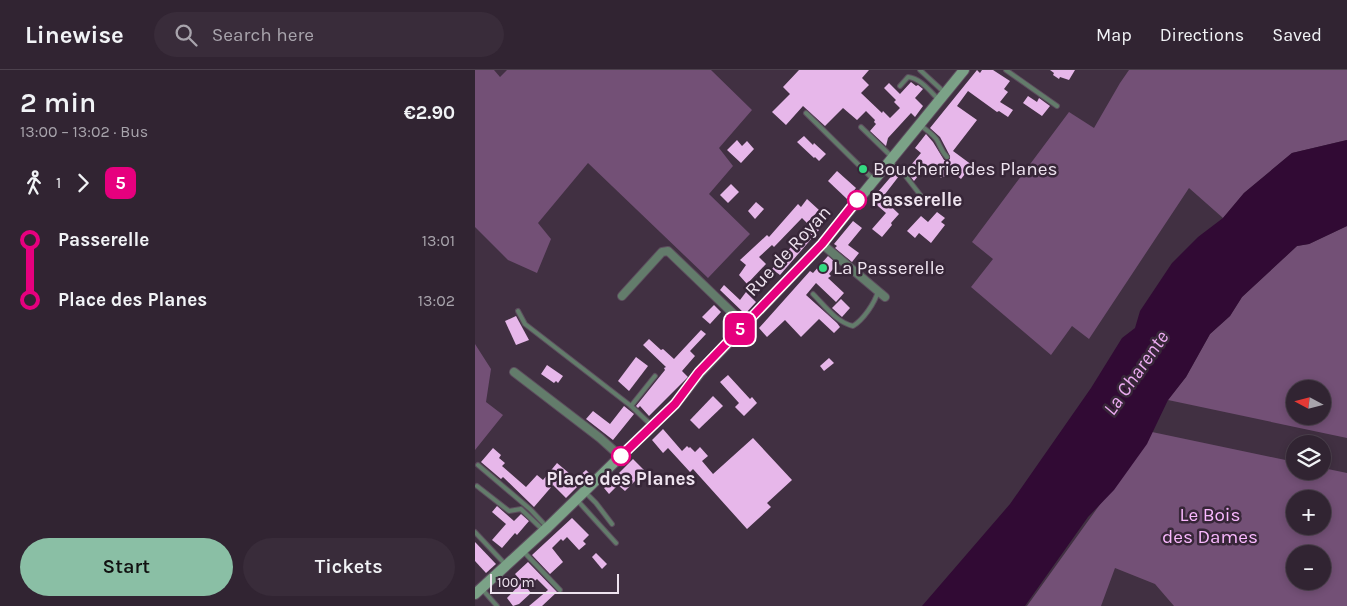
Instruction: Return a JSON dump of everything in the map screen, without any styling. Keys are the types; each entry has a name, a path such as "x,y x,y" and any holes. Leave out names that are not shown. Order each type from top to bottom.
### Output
{"main road":[{"name":"Rue de Royan","path":"478,591 546,529 675,404 691,383 744,324 822,244 964,70"},
{"name":"Rue de Royan","path":"623,455 648,422 691,383"}],"street":[{"path":"822,244 885,297"},
{"path":"622,296 662,252 668,251 744,324"},
{"path":"515,372 623,455"}],"lane":[{"path":"920,70 943,97"},
{"path":"1006,70 1057,106"},
{"path":"900,86 908,77 914,77 943,97"},
{"path":"806,114 874,181"},
{"path":"920,125 939,143 941,150 947,157"},
{"path":"861,127 904,174 925,201"},
{"path":"813,294 845,324 853,326 877,298 878,291"},
{"path":"518,311 525,324 631,406 648,422"},
{"path":"631,406 655,376"},
{"path":"478,465 546,529"},
{"path":"477,486 509,511 521,509 546,529"},
{"path":"584,491 612,524"},
{"path":"576,500 616,543"},
{"path":"475,532 506,565"},
{"path":"523,550 560,590"},
{"path":"478,591 497,606"}],"green space":[{"path":"475,70 494,70 500,77 507,70 711,70 752,110 719,148 733,166 709,194 750,234 708,278 588,163 538,223 551,239 537,273 508,260 475,227"},
{"path":"1129,70 1347,70 1347,140 1292,153 1244,193 1223,218 1189,188 1089,339 1072,326 1051,355 971,287 993,259 972,242 1069,112 1094,128"},
{"path":"1347,226 1347,438 1168,400 1186,377 1210,334 1230,316 1242,297 1297,246 1309,244"},
{"path":"475,344 491,369 486,402 503,415 475,450"},
{"name":"Le Bois des Dames","path":"1152,432 1286,460 1286,480 1331,480 1331,470 1347,473 1347,606 1174,606 1155,584 1115,568 1101,606 1027,606"}],"water":[{"name":"La Charente","path":"1347,140 1347,226 1309,244 1297,246 1242,297 1230,316 1210,334 1186,377 1168,400 1147,444 1114,490 1088,517 1025,606 922,606 1010,504 1091,388 1122,338 1135,328 1140,311 1172,263 1198,237 1223,218 1244,193 1292,153"}],"building":[{"path":"799,70 869,70 862,78 869,85 861,93 890,118 900,108 894,102 896,100 884,88 889,83 900,94 911,82 916,86 918,85 923,89 915,98 923,106 915,117 911,113 888,138 886,146 870,131 876,124 875,120 866,111 857,120 843,108 825,126 803,106 786,125 772,112 790,94 783,87"},
{"path":"977,70 980,73 982,70 993,70 1010,81 1004,89 1008,92 1000,102 1013,110 1008,117 999,111 997,112 968,91 957,106 977,120 953,151 972,165 961,179 950,170 941,178 926,166 914,181 906,171 921,153 915,148 926,134 944,160 950,159 940,137 930,128"},
{"path":"1050,70 1075,70 1069,80 1060,77 1059,79"},
{"path":"1028,96 1037,102 1039,98 1050,106 1042,116 1023,103"},
{"path":"804,136 826,154 819,161 797,142"},
{"path":"737,140 742,146 747,141 754,149 741,163 727,150"},
{"path":"837,171 856,188 847,199 828,181"},
{"path":"895,172 899,176 882,198 899,214 882,237 872,229 886,213 871,200"},
{"path":"731,184 739,192 728,203 720,195"},
{"path":"807,199 819,210 807,223 802,218 774,247 772,245 759,257 766,264 747,284 739,275 746,265 740,260 767,235 769,237 798,204 801,207"},
{"path":"756,202 764,209 755,219 748,211"},
{"path":"937,212 945,218 941,222 945,225 931,243 919,233 915,238 907,231 921,216 928,222"},
{"path":"853,221 862,228 848,245 859,253 852,262 835,248 837,246 834,244"},
{"path":"811,224 819,230 780,275 772,269"},
{"path":"828,256 837,264 828,278 844,293 836,302 816,283 806,295 840,327 834,333 819,319 801,337 785,320 767,337 759,328 810,271 813,273"},
{"path":"724,285 740,300 746,292 756,302 745,314 720,290"},
{"path":"841,299 850,308 842,317 832,308"},
{"path":"714,305 721,312 710,324 702,317"},
{"path":"516,316 529,340 516,345 505,321"},
{"path":"701,330 706,334 690,351 695,356 682,371 688,377 649,416 640,406 638,408 636,406 666,367 643,345 649,339 674,359"},
{"path":"636,357 648,366 629,391 618,381"},
{"path":"829,358 834,363 824,371 820,366"},
{"path":"547,365 563,376 558,383 556,381 554,383 541,374"},
{"path":"728,375 750,399 752,397 757,403 744,416 735,407 739,403 720,382"},
{"path":"713,396 723,406 699,429 690,420"},
{"path":"624,406 634,414 613,440 586,419 593,411 610,424"},
{"path":"663,429 682,451 687,446 695,452 700,447 708,456 702,461 713,474 753,438 792,480 767,503 771,507 747,529 693,469 690,472 668,448 663,453 652,440"},
{"path":"493,448 501,455 499,458 505,463 502,466 526,487 537,475 543,480 557,463 576,479 586,470 590,474 566,498 553,485 534,507 503,477 501,479 481,462"},
{"path":"633,459 645,471 625,491 618,485 609,494 604,488"},
{"path":"497,506 514,521 521,514 529,521 502,548 492,540 506,524 492,512"},
{"path":"572,518 589,535 583,541 586,544 579,550 567,537 563,541 561,539 552,548 563,562 550,574 532,555"},
{"path":"475,542 496,564 486,573 475,561"},
{"path":"596,553 607,564 602,569 592,557"},
{"path":"528,562 557,592 542,606 529,606 548,590 537,579 527,588 531,593 519,604 513,606 507,598 522,582 515,574"}],"bus line":[{"name":"5","path":"621,456 675,404 699,372 822,244 857,200"}],"place":[{"name":"Boucherie des Planes","path":"863,169"},
{"name":"Passerelle","path":"857,200"},
{"name":"La Passerelle","path":"823,268"},
{"name":"Place des Planes","path":"621,456"}]}
